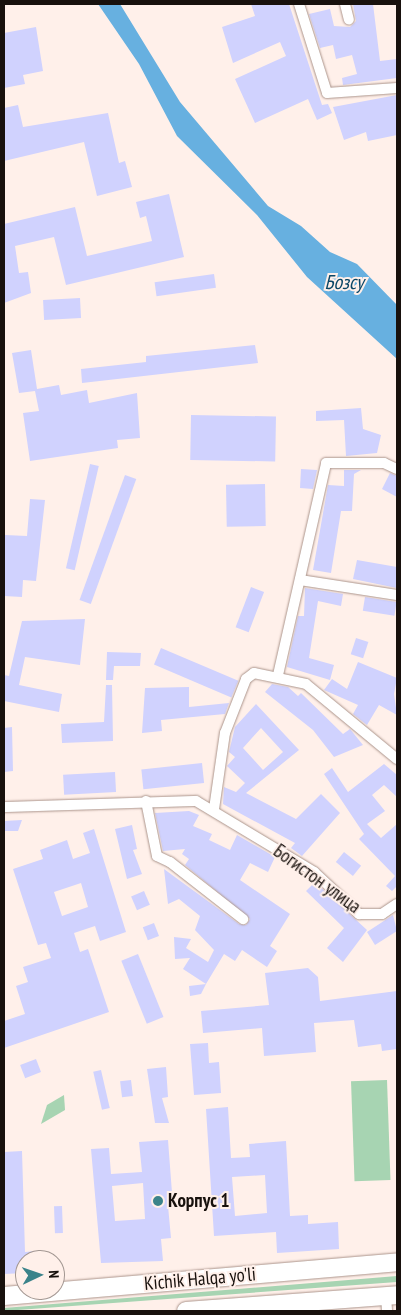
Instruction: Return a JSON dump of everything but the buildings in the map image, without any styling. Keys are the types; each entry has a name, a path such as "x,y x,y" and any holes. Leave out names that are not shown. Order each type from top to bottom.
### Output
{"highway":[{"name":"Kichik Halqa yo'li","path":"4,1296 397,1262"},
{"name":"Kichik Halqa yo'li","path":"186,1311 390,1301"}],"street":[{"path":"299,4 328,93 397,88"},
{"path":"345,4 349,20"},
{"path":"278,675 326,463 384,463 397,469"},
{"path":"300,580 397,595"},
{"path":"214,809 225,733 246,680 254,673 278,675 313,688 397,759"},
{"path":"146,801 157,856 243,919"},
{"name":"Богистон улица","path":"4,807 146,801 196,801 214,809 314,872 359,914 382,914 397,904"}],"green space":[{"path":"387,1080 390,1180 355,1181 351,1081"},
{"path":"64,1095 65,1110 41,1124 47,1105"},
{"path":"397,1276 397,1282 4,1311 4,1308"}],"water":[{"name":"Бозсу","path":"98,4 120,4 180,102 268,206 301,226 330,252 357,264 397,305 397,359 307,277 257,215 177,136 139,64"}],"place":[{"name":"Корпус 1","path":"158,1201"}]}
